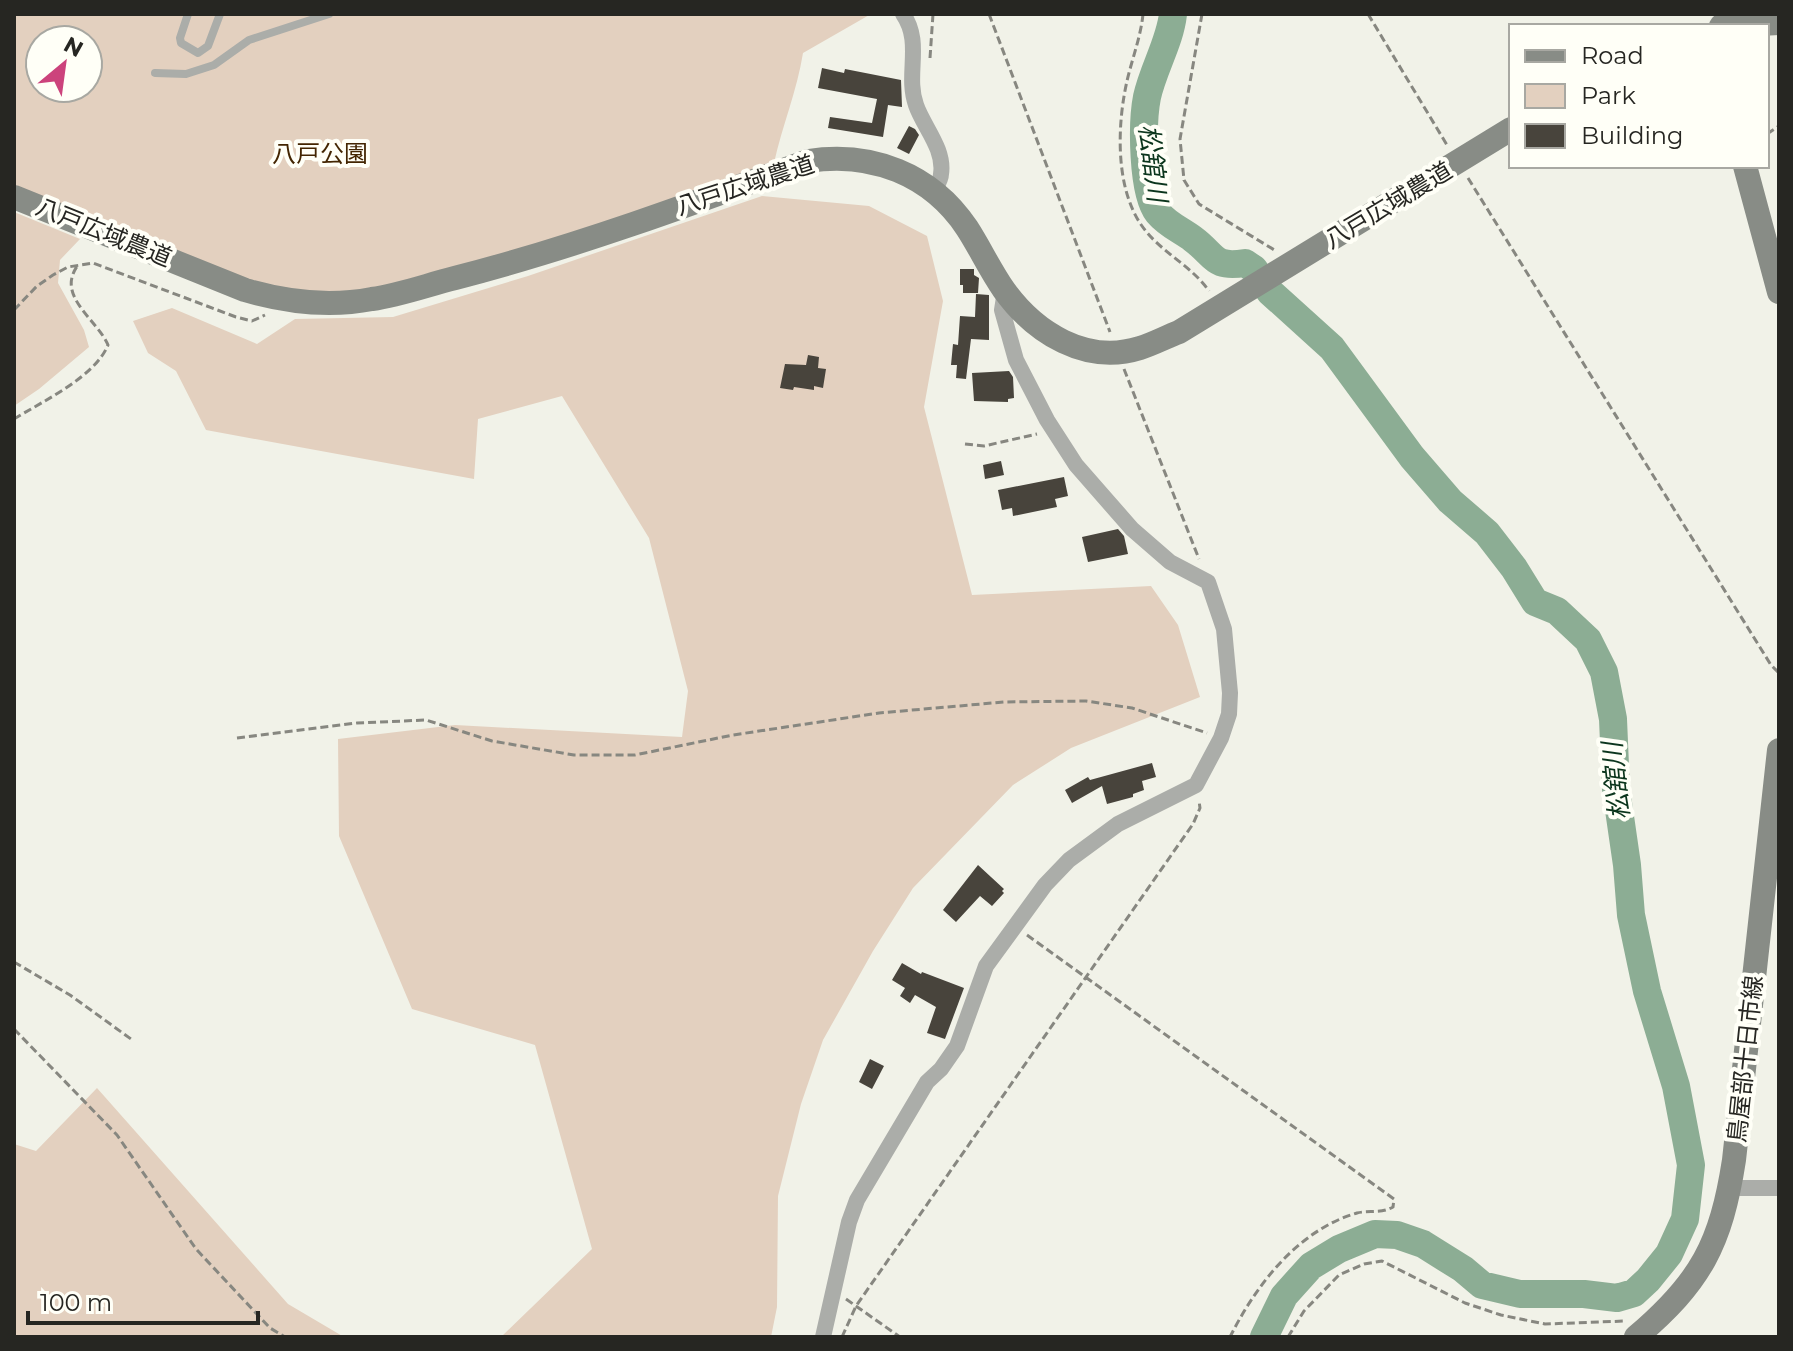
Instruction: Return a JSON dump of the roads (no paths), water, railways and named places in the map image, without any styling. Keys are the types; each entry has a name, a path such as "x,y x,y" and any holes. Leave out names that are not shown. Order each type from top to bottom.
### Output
{"street":[{"path":"903,14 914,38 911,76 916,105 938,153 941,174 934,191"},
{"name":"八戸広域農道","path":"14,197 245,290 276,299 321,303 371,300 486,270 592,237 808,161 835,157 867,160 908,174 934,191 965,226 1005,291 1046,333 1069,346 1118,352 1140,349 1223,305 1509,130"},
{"path":"1746,168 1779,292"},
{"path":"823,1337 849,1222 857,1200 927,1082 941,1069 957,1046 986,966 1045,885 1069,860 1118,824 1196,785 1221,738 1229,714 1224,629 1208,582 1170,562 1132,529 1076,465 1016,360 1002,310 1005,291"},
{"name":"鳥屋部十日市線","path":"1637,1336 1671,1306 1699,1270 1717,1237 1729,1188 1779,750"},
{"path":"1729,1188 1779,1188"}],"lane":[{"path":"188,14 181,43 198,53 208,46 220,14"},
{"path":"155,73 186,74 200,70 214,65 249,40 329,14"}],"waterway":[{"name":"松舘川","path":"1173,14 1145,108 1146,174 1158,213 1220,262 1245,263 1254,269 1270,292 1332,348 1412,457 1450,501 1487,533 1535,602 1557,611 1588,640 1604,672 1613,719 1616,789 1631,915 1647,991 1676,1086 1691,1165 1685,1219 1669,1254 1634,1293 1617,1298 1584,1294 1520,1294 1482,1285 1423,1244 1397,1235 1375,1234 1339,1249 1311,1266 1284,1296 1264,1337"}],"park label":[{"name":"八戸公園","path":"320,153"}]}
